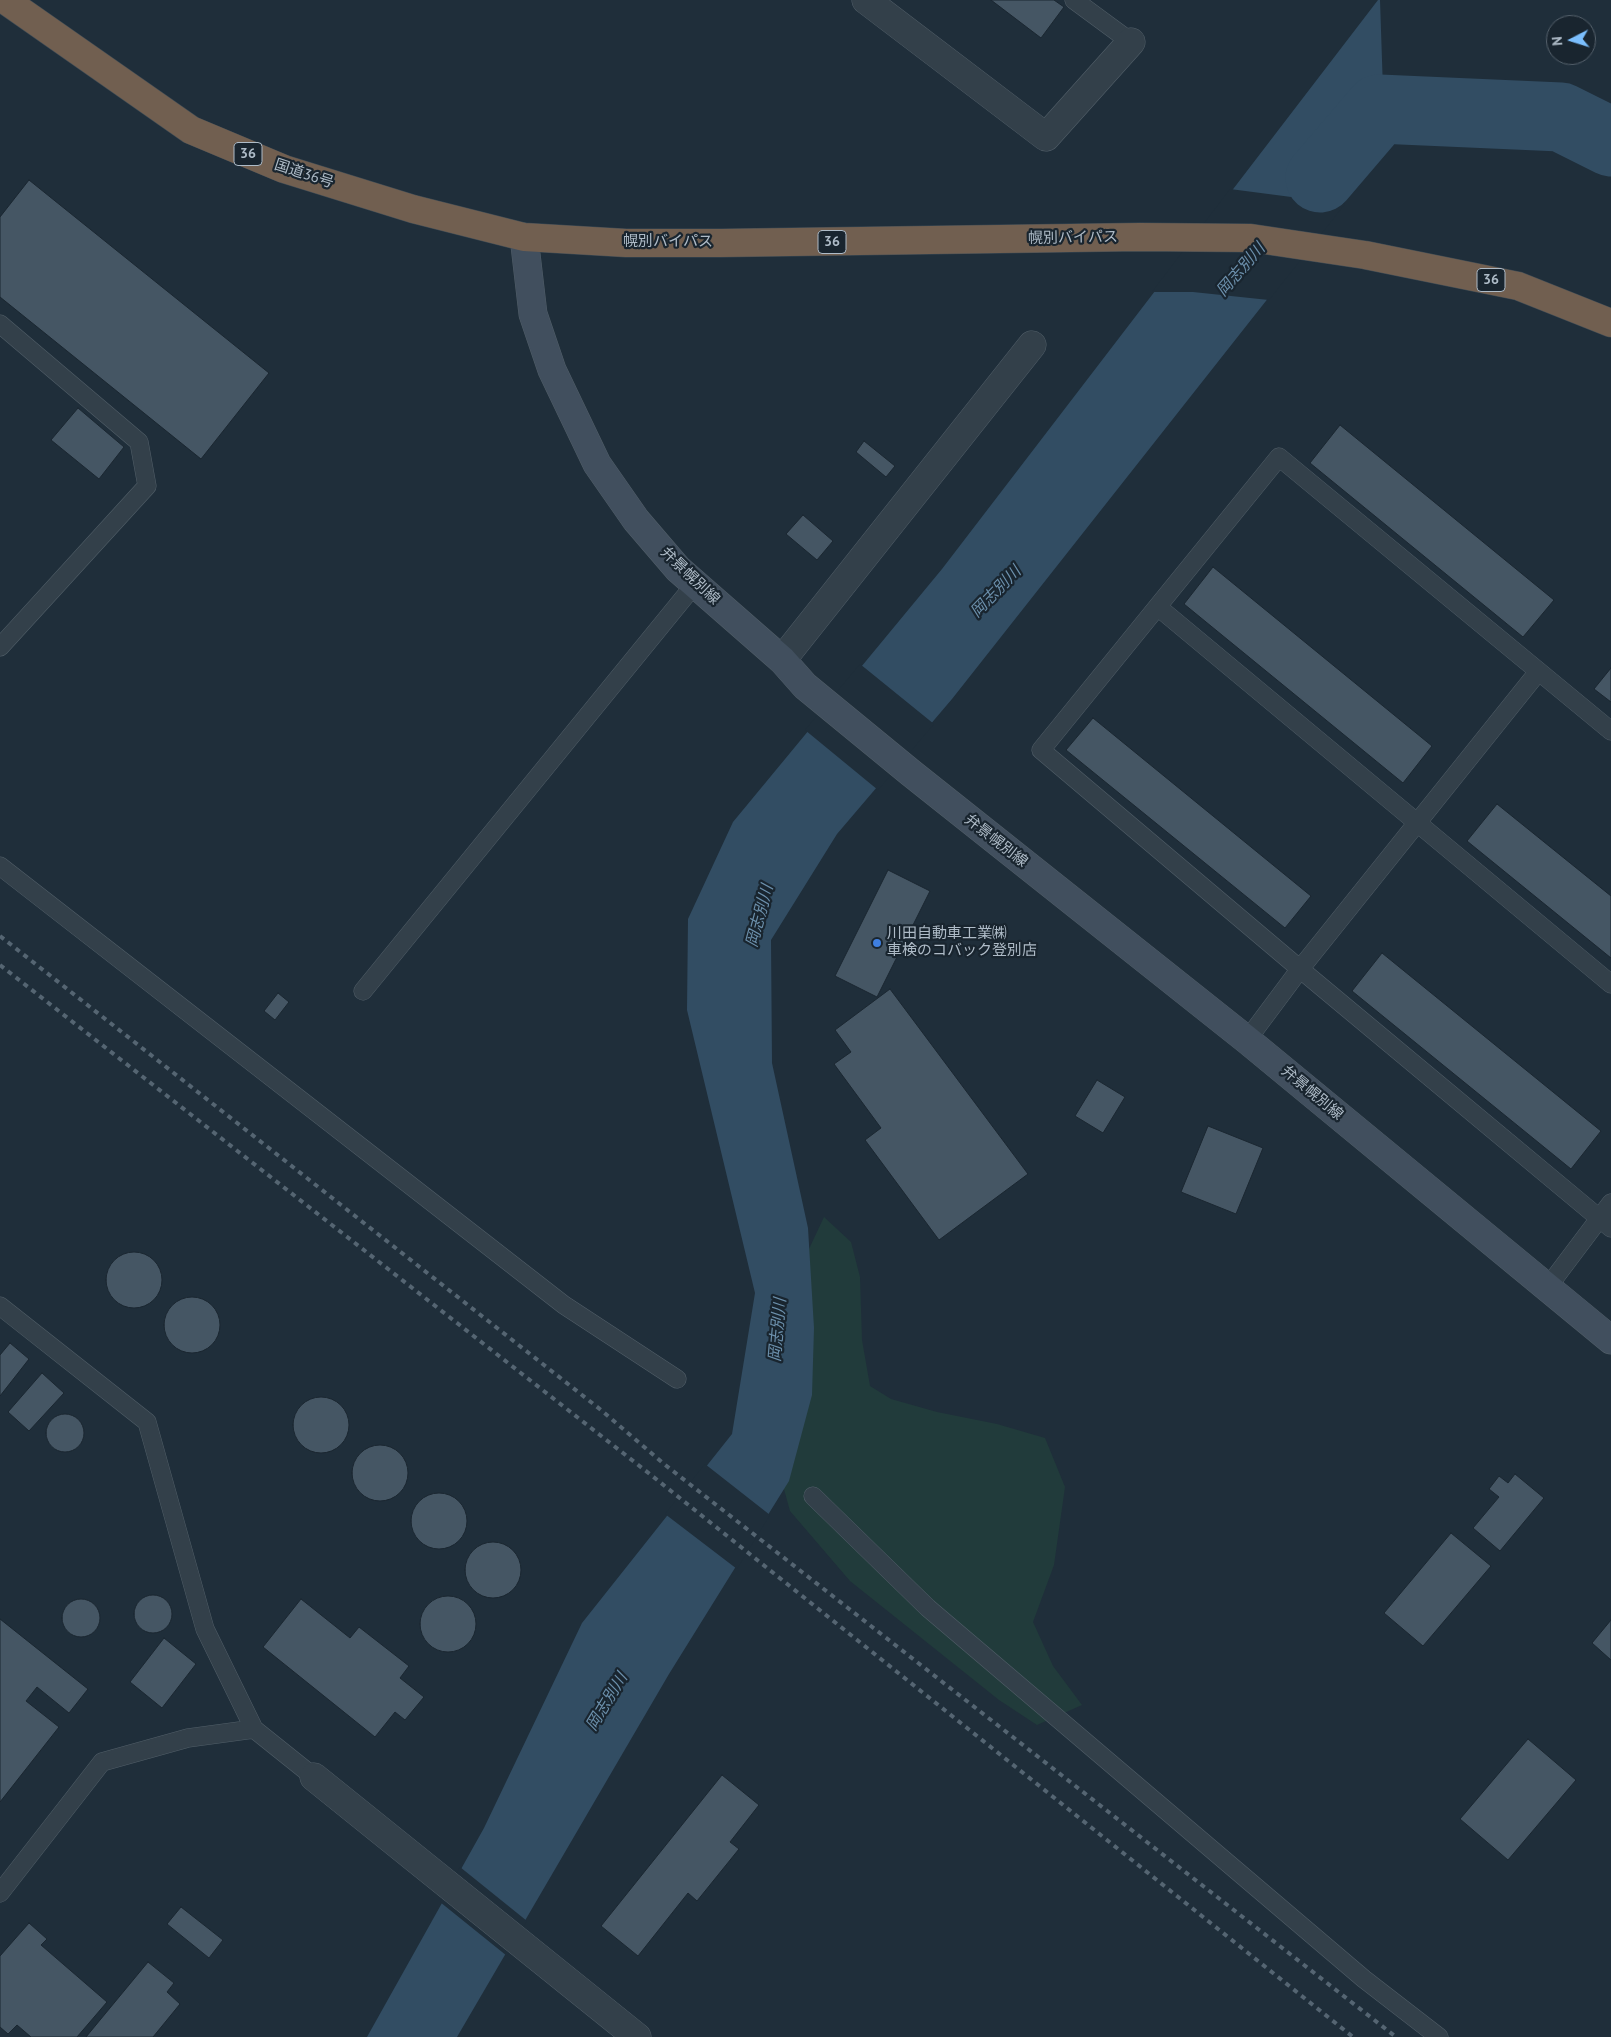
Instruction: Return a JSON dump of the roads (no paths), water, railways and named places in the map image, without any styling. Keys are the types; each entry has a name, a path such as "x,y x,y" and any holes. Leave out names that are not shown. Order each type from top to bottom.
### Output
{"highway":[{"name":"国道36号","path":"5,0 191,130 284,169 414,209 524,237"},
{"name":"幌別バイパス","path":"524,237 674,243 1140,237 1251,238 1365,255 1518,286 1611,323"}],"main road":[{"name":"弁景幌別線","path":"524,237 533,314 552,370 593,456 636,520 678,569 782,660 805,686 911,774 1247,1040 1611,1340"}],"street":[{"path":"866,0 1046,137 1131,42"},
{"path":"782,660 1032,345"},
{"path":"314,1777 637,2037"}],"lane":[{"path":"1074,0 1131,42"},
{"path":"0,324 139,442 147,486 2,641"},
{"path":"1605,1223 1041,750 1279,456 1611,731"},
{"path":"363,991 695,584"},
{"path":"1158,607 1611,984"},
{"path":"1247,1040 1300,969 1538,672"},
{"path":"0,866 564,1305 677,1379"},
{"path":"1546,1288 1605,1223 1611,1203"},
{"path":"0,1306 147,1422 205,1629 254,1729 314,1777"},
{"path":"813,1496 928,1608 1364,1979 1439,2037"},
{"path":"0,1893 102,1762 188,1738 254,1729"}],"water":[{"path":"1378,0 1380,0 1385,150 952,699 837,834 771,940 772,1063 808,1228 814,1328 812,1395 789,1481 669,1674 457,2037 367,2037 484,1828 582,1623 732,1434 755,1293 687,1010 688,919 733,822 942,569"}],"waterway":[{"name":"岡志別川","path":"1320,178 1379,109 1561,117 1611,142"}],"railway":[{"path":"0,936 601,1410 664,1464 1396,2037"},
{"path":"0,965 651,1475 1353,2037"}],"place":[{"name":"川田自動車工業㈱ 車検のコバック登別店","path":"877,943"}]}
